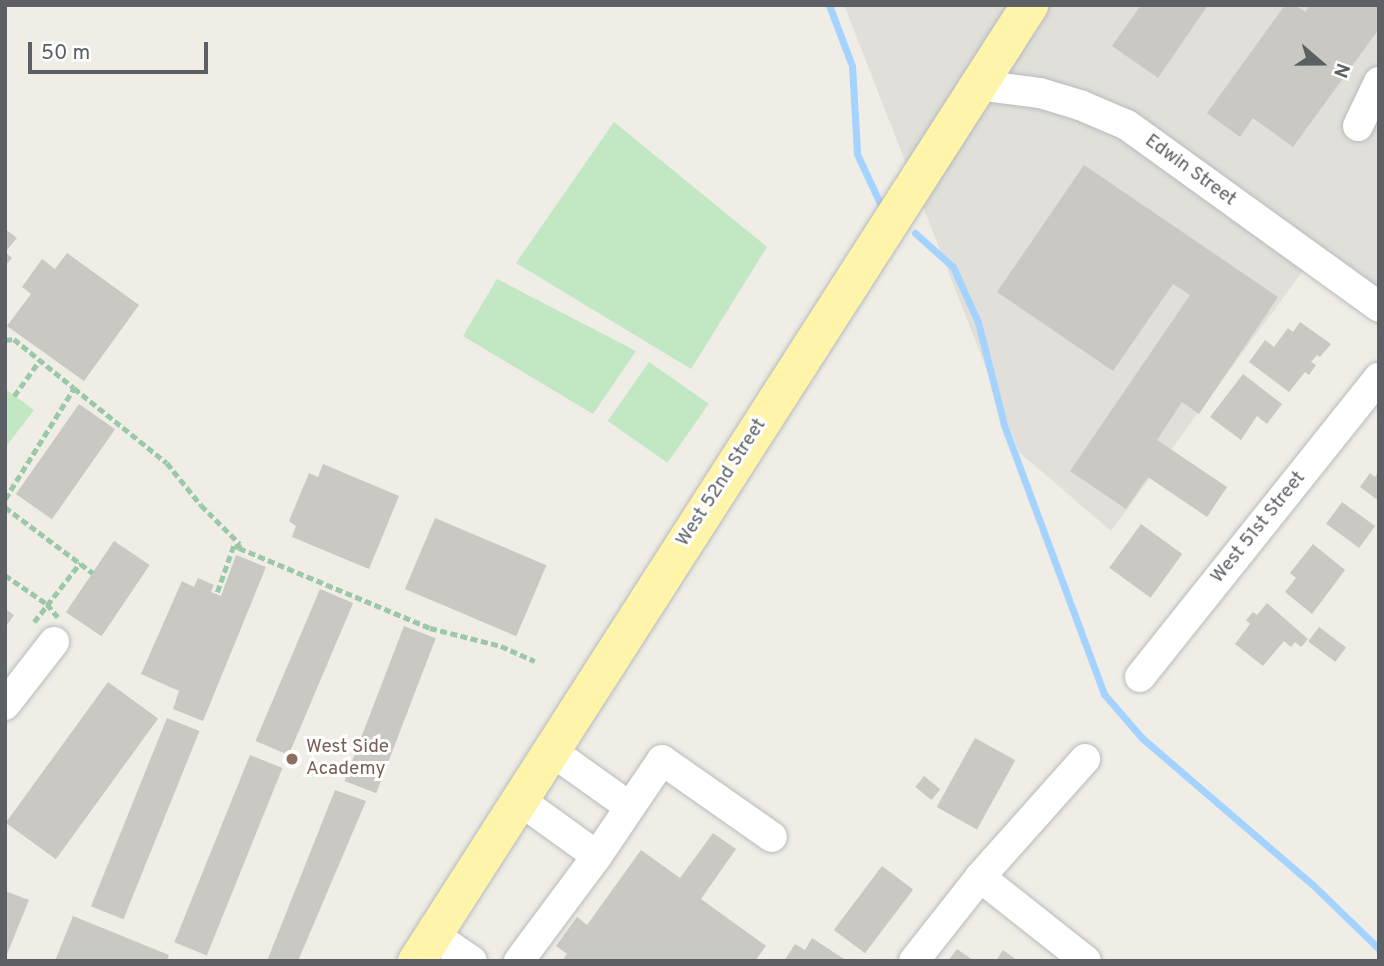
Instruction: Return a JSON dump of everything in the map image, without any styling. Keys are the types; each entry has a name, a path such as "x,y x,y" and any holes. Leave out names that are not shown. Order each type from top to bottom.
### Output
{"main road":[{"name":"West 52nd Street","path":"424,947 1028,5"}],"street":[{"path":"1358,126 1379,82"},
{"name":"Edwin Street","path":"978,85 1040,93 1080,105 1127,124 1379,307"},
{"name":"West 51st Street","path":"1140,677 1379,378"},
{"path":"5,705 54,642"},
{"path":"550,750 630,807"},
{"path":"914,961 980,877 1085,759"},
{"path":"519,961 597,856 662,760 772,837"},
{"path":"519,799 597,856"},
{"path":"980,877 1086,961"},
{"path":"424,947 472,961"}],"path":[{"path":"5,340 14,339 167,463 201,505 240,544 239,548"},
{"path":"14,396 40,360"},
{"path":"5,499 74,388"},
{"path":"5,507 93,573"},
{"path":"217,594 234,546 430,628 501,646 535,661"},
{"path":"47,604 80,563"},
{"path":"5,575 58,614 54,642"}],"shaded area":[{"path":"844,5 1379,5 1379,293 1319,249 1111,531 1019,452"}],"green space":[{"path":"614,122 767,247 691,369 516,263"},
{"path":"497,279 636,351 593,414 463,336"},
{"path":"649,362 709,404 668,463 608,421"},
{"path":"5,389 34,410 5,448"}],"building":[{"path":"1141,5 1208,5 1158,78 1112,46"},
{"path":"1285,5 1295,5 1305,12 1310,5 1379,5 1379,29 1293,147 1253,118 1240,137 1207,113"},
{"path":"1084,165 1278,297 1199,414 1182,402 1157,440 1227,487 1207,517 1148,477 1126,509 1070,471 1190,295 1173,284 1113,371 997,292"},
{"path":"5,229 17,238 5,252"},
{"path":"5,252 12,258 5,266"},
{"path":"67,253 139,305 84,381 7,326 31,294 22,287 42,259 55,269"},
{"path":"1300,322 1331,344 1320,357 1317,355 1311,362 1316,365 1309,375 1305,372 1289,392 1249,362 1265,340 1274,347 1288,328 1293,332"},
{"path":"1243,374 1282,404 1267,424 1257,416 1241,440 1210,417"},
{"path":"79,404 115,429 52,519 16,494"},
{"path":"323,464 399,496 369,569 292,537 296,526 289,521 309,473 318,477"},
{"path":"1379,471 1379,501 1360,487 1370,473 1375,477"},
{"path":"1342,502 1375,526 1359,548 1326,524"},
{"path":"435,518 546,565 516,636 405,589"},
{"path":"1141,524 1182,554 1151,598 1109,568"},
{"path":"114,541 150,565 102,636 66,612"},
{"path":"1313,544 1345,570 1312,614 1285,592 1296,578 1290,573"},
{"path":"236,555 266,567 203,721 173,709 179,691 141,674 182,581 194,587 198,578 214,585 211,592 221,596"},
{"name":"West Side Academy","path":"320,589 353,603 289,755 256,741"},
{"path":"1267,603 1308,639 1301,647 1295,642 1291,647 1284,641 1263,666 1235,644 1250,624 1246,620 1253,612 1257,615"},
{"path":"5,609 14,615 5,628"},
{"name":"West Side Academy","path":"404,626 436,638 376,793 345,781"},
{"path":"1319,627 1346,647 1335,662 1308,641"},
{"path":"108,682 158,718 56,859 6,823"},
{"path":"167,718 199,731 123,919 91,906"},
{"path":"975,738 1015,760 977,829 937,807"},
{"name":"West Side Academy","path":"250,755 282,768 207,955 174,942"},
{"path":"924,776 940,789 932,800 915,787"},
{"name":"West Side Academy","path":"335,790 366,801 298,961 267,961"},
{"path":"713,833 736,849 701,899 766,946 755,961 562,961 567,954 556,946 577,917 587,925 641,850 680,878"},
{"path":"882,866 913,889 865,953 834,930"},
{"path":"5,891 29,900 5,959"},
{"path":"73,916 169,955 167,961 55,961"},
{"path":"812,938 847,961 784,961 795,944 805,950"},
{"path":"957,949 974,961 948,961"},
{"path":"1003,950 1018,961 996,961"}],"waterway":[{"path":"829,5 852,66 857,154 880,203"},
{"path":"915,233 953,267 978,322 1004,425 1104,694 1142,738 1312,884 1379,949"}],"place":[{"name":"West Side Academy","path":"292,759"}]}
